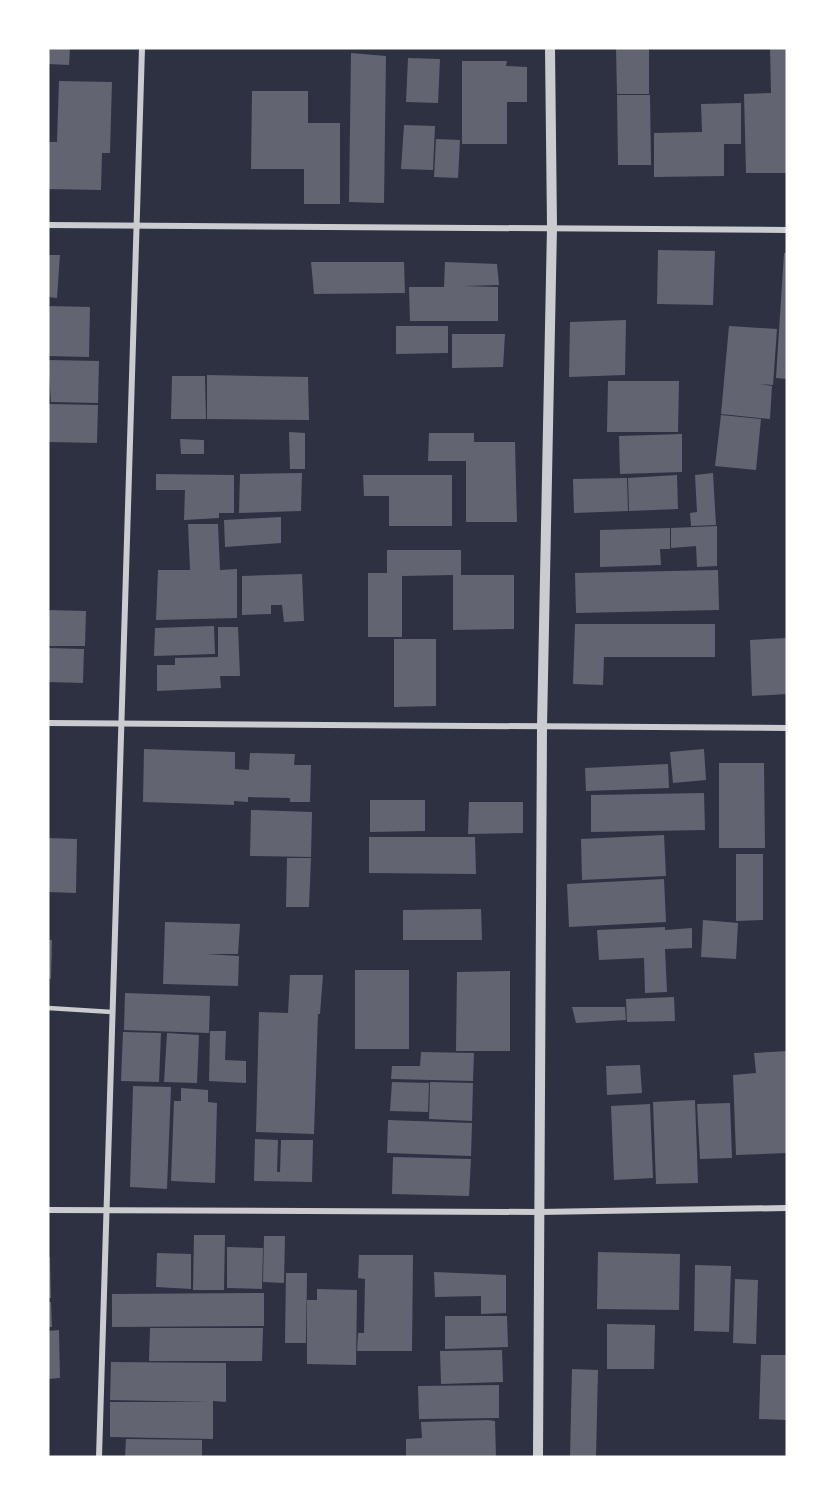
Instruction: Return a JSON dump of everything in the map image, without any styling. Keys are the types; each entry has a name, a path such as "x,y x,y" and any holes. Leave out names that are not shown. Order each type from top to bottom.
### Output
{"street":[{"path":"99,1457 141,48"},
{"path":"538,1457 543,727 552,227 550,48"},
{"path":"48,225 787,230"},
{"path":"48,723 787,728"},
{"path":"48,1210 539,1212 787,1208"}],"lane":[{"path":"48,1008 112,1012"}],"building":[{"path":"48,48 70,48 69,65 48,64"},
{"path":"616,48 649,48 649,94 617,94"},
{"path":"770,48 787,48 787,173 746,173 744,94 771,93"},
{"path":"351,53 386,56 384,203 349,202"},
{"path":"408,58 440,59 438,103 406,102"},
{"path":"462,61 507,61 506,66 527,67 527,102 507,102 507,144 462,144"},
{"path":"59,81 112,82 110,153 102,153 101,190 48,189 48,142 57,142"},
{"path":"252,91 308,91 308,123 340,123 340,204 304,204 304,169 251,169"},
{"path":"617,95 650,95 651,165 618,165"},
{"path":"741,103 741,144 724,144 724,176 654,177 654,133 702,132 701,104"},
{"path":"404,125 435,126 433,170 401,169"},
{"path":"436,139 460,140 458,178 434,177"},
{"path":"658,250 715,251 713,305 657,304"},
{"path":"784,253 787,253 787,379 776,378"},
{"path":"48,255 60,255 57,298 48,297"},
{"path":"311,262 404,262 405,293 314,294"},
{"path":"445,262 497,264 499,285 464,286 498,287 498,321 410,321 409,287 444,287"},
{"path":"48,306 90,307 89,357 48,356"},
{"path":"626,320 625,375 569,377 570,322"},
{"path":"396,326 448,326 448,353 396,354"},
{"path":"729,326 777,329 773,385 758,384 772,386 770,419 721,414"},
{"path":"452,334 505,334 503,367 452,368"},
{"path":"48,360 99,361 98,403 51,402"},
{"path":"207,375 308,377 309,420 207,419"},
{"path":"172,376 205,376 206,419 171,419"},
{"path":"608,381 679,381 678,432 607,432"},
{"path":"48,404 98,405 97,443 48,442"},
{"path":"721,415 761,419 756,470 715,466"},
{"path":"289,432 305,433 305,469 290,469"},
{"path":"429,433 474,433 474,442 515,442 517,522 466,522 466,461 428,461"},
{"path":"682,434 682,472 620,474 619,436"},
{"path":"180,439 204,440 204,454 181,454"},
{"path":"302,473 301,511 239,513 240,474"},
{"path":"713,473 716,525 691,526 690,513 697,512 695,475"},
{"path":"156,474 234,475 234,513 219,513 219,518 184,520 185,490 156,490"},
{"path":"363,475 452,475 452,526 389,526 389,496 364,496"},
{"path":"677,475 678,509 629,511 628,478"},
{"path":"627,478 628,511 574,513 573,479"},
{"path":"281,517 281,543 225,547 224,520"},
{"path":"188,524 218,524 220,570 237,569 237,618 156,620 158,570 190,570"},
{"path":"717,526 717,566 697,567 696,546 671,548 671,528"},
{"path":"670,528 670,549 660,549 661,565 600,567 600,530"},
{"path":"387,550 461,550 461,575 514,575 514,629 453,630 453,575 402,576 402,637 368,637 368,573 387,573"},
{"path":"718,570 719,610 576,613 575,573"},
{"path":"302,574 304,621 284,622 282,605 271,605 271,614 242,615 242,576"},
{"path":"48,610 86,611 85,646 48,646"},
{"path":"575,624 715,624 715,657 604,657 603,685 573,684"},
{"path":"214,626 215,654 154,656 155,628"},
{"path":"218,627 238,627 240,676 220,676 221,688 157,691 157,665 175,665 175,658 218,657"},
{"path":"787,638 787,694 752,696 750,640"},
{"path":"394,639 436,639 436,706 394,707"},
{"path":"48,648 84,649 83,683 48,682"},
{"path":"144,749 235,752 235,769 249,770 250,753 295,754 294,765 311,765 310,802 290,802 290,798 248,797 248,802 234,801 234,805 143,802"},
{"path":"704,749 706,780 673,783 670,752"},
{"path":"719,763 764,763 765,848 719,848"},
{"path":"668,764 669,788 586,791 585,768"},
{"path":"704,793 705,830 591,832 591,795"},
{"path":"370,800 425,800 425,831 370,832"},
{"path":"469,802 523,802 523,833 468,834"},
{"path":"251,810 312,812 311,857 250,856"},
{"path":"664,835 666,876 582,880 581,839"},
{"path":"369,837 475,837 476,874 369,873"},
{"path":"48,838 77,839 76,893 48,892"},
{"path":"736,854 763,854 763,920 736,921"},
{"path":"287,858 311,858 309,907 286,907"},
{"path":"664,879 666,922 569,927 567,884"},
{"path":"481,909 482,940 403,940 403,910"},
{"path":"703,920 738,923 736,959 701,957"},
{"path":"165,922 240,924 238,954 206,954 239,956 238,986 163,984"},
{"path":"665,927 665,930 692,928 692,948 665,949 667,992 645,993 644,958 599,960 597,930"},
{"path":"48,940 52,940 51,979 48,978"},
{"path":"355,970 409,970 409,1049 355,1049"},
{"path":"510,971 510,1051 456,1051 457,972"},
{"path":"290,975 323,975 320,1014 318,1014 314,1134 256,1132 259,1012 288,1013"},
{"path":"125,993 210,996 209,1033 124,1030"},
{"path":"674,997 675,1021 627,1022 626,999"},
{"path":"572,1007 625,1007 626,1020 576,1023"},
{"path":"210,1031 226,1031 225,1060 246,1061 246,1083 209,1081"},
{"path":"123,1032 161,1033 159,1082 121,1081"},
{"path":"167,1033 199,1035 197,1083 164,1082"},
{"path":"787,1051 787,1153 736,1155 733,1075 756,1073 754,1053"},
{"path":"421,1052 474,1053 473,1081 391,1079 392,1066 420,1066"},
{"path":"640,1065 642,1093 607,1095 606,1066"},
{"path":"392,1082 429,1083 428,1112 390,1111"},
{"path":"430,1082 473,1083 472,1121 429,1119"},
{"path":"133,1086 171,1087 167,1189 130,1187"},
{"path":"181,1088 208,1090 208,1102 217,1103 215,1183 171,1181 174,1101 181,1101"},
{"path":"695,1100 698,1183 656,1184 653,1102"},
{"path":"730,1103 732,1158 700,1159 697,1104"},
{"path":"650,1104 653,1178 614,1180 611,1106"},
{"path":"388,1120 472,1123 471,1156 387,1153"},
{"path":"255,1139 278,1140 277,1172 280,1172 281,1140 313,1140 312,1182 254,1181"},
{"path":"393,1157 471,1159 469,1196 392,1194"},
{"path":"194,1235 225,1235 224,1290 193,1290"},
{"path":"264,1236 285,1236 284,1283 263,1282"},
{"path":"227,1247 263,1248 262,1289 227,1288"},
{"path":"598,1252 680,1254 679,1310 597,1309"},
{"path":"157,1253 191,1254 191,1289 156,1287"},
{"path":"359,1255 413,1255 412,1351 357,1351 358,1333 364,1333 365,1279 358,1278"},
{"path":"48,1257 50,1257 51,1298 48,1298"},
{"path":"695,1265 731,1266 729,1332 694,1331"},
{"path":"434,1272 506,1275 506,1313 481,1314 481,1296 435,1297"},
{"path":"286,1273 307,1273 306,1343 285,1343"},
{"path":"735,1279 758,1280 756,1344 733,1343"},
{"path":"317,1289 357,1290 356,1365 307,1364 307,1300 317,1300"},
{"path":"264,1293 264,1326 112,1327 112,1294"},
{"path":"48,1302 51,1302 52,1327 48,1327"},
{"path":"445,1316 507,1316 508,1347 445,1349"},
{"path":"607,1324 655,1325 654,1369 607,1369"},
{"path":"150,1328 263,1328 262,1361 149,1361"},
{"path":"59,1330 60,1378 48,1379 48,1331"},
{"path":"502,1350 503,1382 441,1384 440,1351"},
{"path":"761,1355 787,1355 787,1420 759,1419"},
{"path":"111,1362 226,1363 226,1402 213,1401 213,1439 110,1437 110,1402 209,1402 110,1400"},
{"path":"572,1369 598,1370 596,1457 570,1457"},
{"path":"499,1385 499,1418 419,1419 418,1386"},
{"path":"495,1421 496,1457 406,1457 406,1439 422,1438 421,1422"},
{"path":"126,1439 202,1440 202,1457 125,1457"}]}
